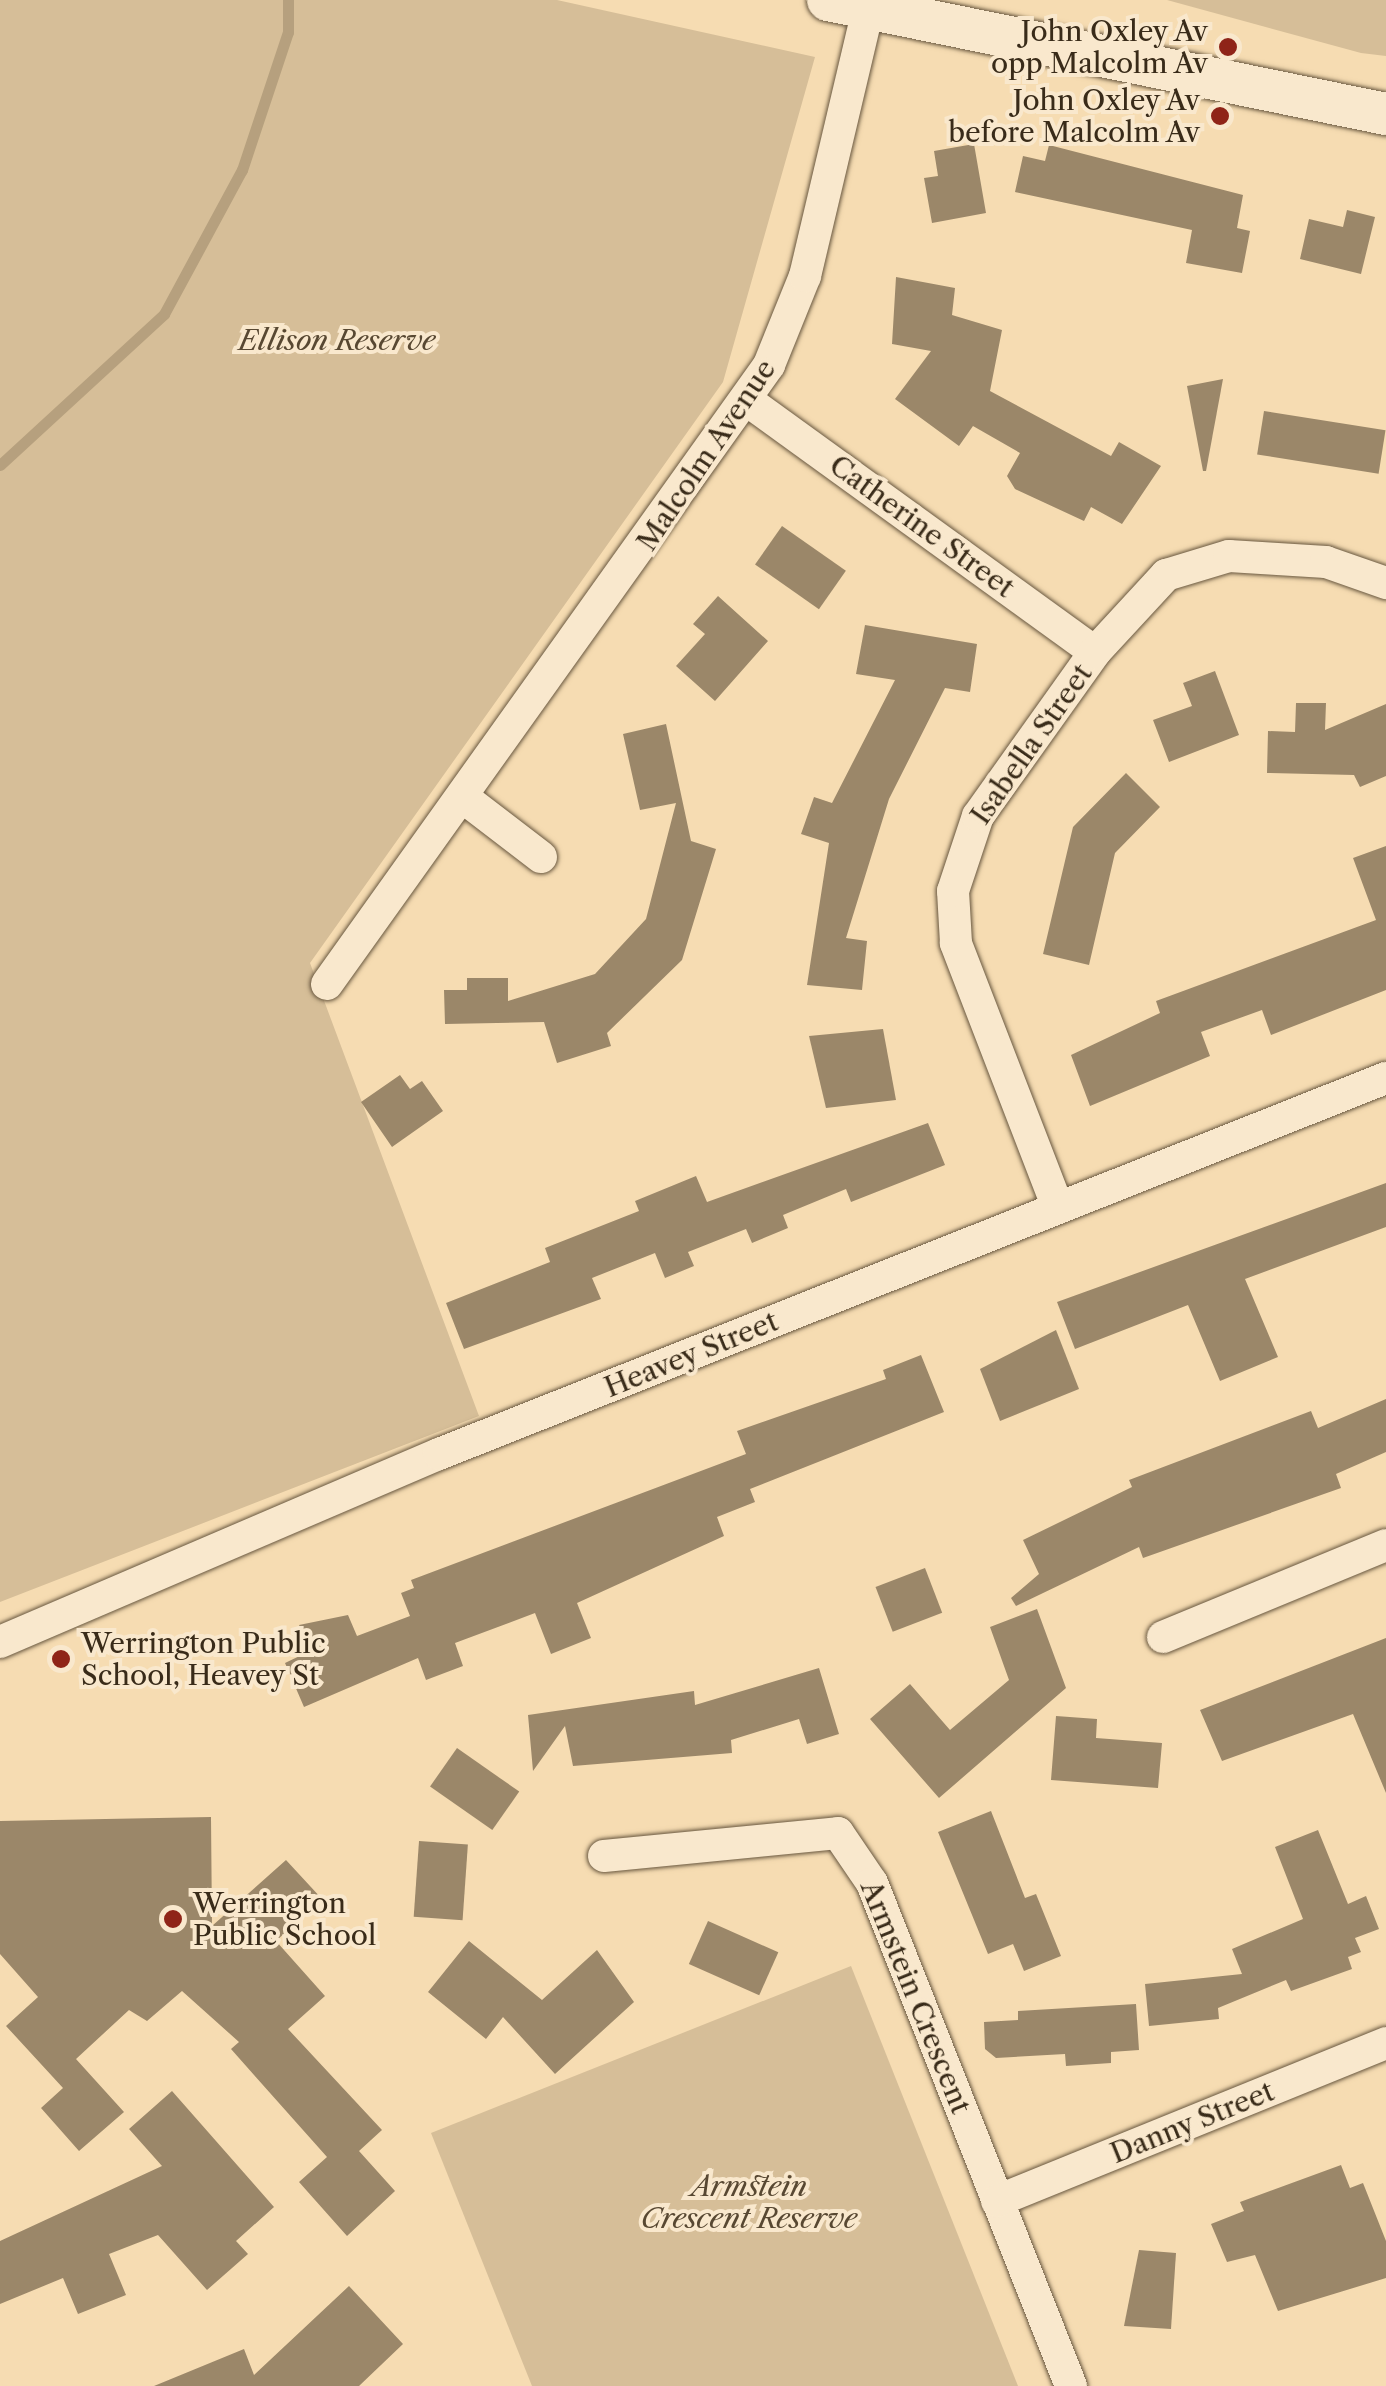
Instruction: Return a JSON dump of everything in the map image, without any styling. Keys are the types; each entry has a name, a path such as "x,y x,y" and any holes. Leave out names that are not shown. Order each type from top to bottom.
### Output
{"street":[{"path":"848,5 1386,114"},
{"name":"Malcolm Avenue","path":"327,984 748,401 805,276 848,5"},
{"name":"Catherine Street","path":"748,401 1095,652"},
{"name":"Isabella Street","path":"1058,1208 964,968 952,890 992,791 1145,590 1210,557 1326,562 1386,583"},
{"path":"464,798 541,856"},
{"name":"Heavey Street","path":"0,1642 440,1454 1386,1078"},
{"path":"1163,1636 1386,1545"},
{"name":"Armstein Crescent","path":"604,1856 838,1833 872,1884 1071,2386"},
{"name":"Danny Street","path":"997,2201 1386,2043"}],"green space":[{"name":"Ellison Reserve","path":"0,0 557,0 815,57 723,382 310,963 479,1416 0,1602"},
{"path":"1167,0 1386,0 1386,56 1361,53"},
{"name":"Armstein Crescent Reserve","path":"851,1966 1018,2386 532,2386 431,2133"}],"building":[{"path":"974,144 986,213 932,223 924,178 938,176 934,151"},
{"path":"1049,145 1243,195 1237,228 1250,231 1242,273 1186,263 1192,230 1015,192 1023,156 1045,161"},
{"path":"1347,210 1375,217 1361,274 1300,259 1309,219 1343,227"},
{"path":"896,277 955,288 952,315 1002,330 990,391 1111,456 1119,442 1161,466 1122,524 1091,507 1084,521 1015,489 1007,476 1020,453 973,426 959,446 895,399 931,351 892,344"},
{"path":"1223,379 1206,471 1203,471 1187,386"},
{"path":"1264,411 1385,430 1379,474 1257,454"},
{"path":"782,526 846,571 819,609 755,565"},
{"path":"718,596 768,641 715,701 676,666 705,634 693,624"},
{"path":"865,625 977,644 970,692 945,688 889,799 846,938 867,941 862,990 807,985 829,843 801,834 814,797 832,803 895,680 856,674"},
{"path":"1215,671 1239,735 1169,762 1153,720 1192,706 1183,683"},
{"path":"1296,703 1326,703 1325,730 1386,704 1386,776 1360,787 1354,775 1267,773 1268,731 1295,732"},
{"path":"666,724 691,841 716,849 682,960 607,1033 611,1046 557,1063 544,1022 445,1024 444,990 467,990 467,978 508,978 508,1001 595,974 646,919 676,803 640,810 623,734"},
{"path":"1126,773 1160,807 1115,853 1089,965 1043,954 1073,827"},
{"path":"1386,846 1386,990 1271,1035 1262,1010 1201,1032 1210,1056 1090,1106 1071,1055 1160,1013 1156,1001 1376,920 1353,858"},
{"path":"883,1029 896,1100 826,1108 809,1036"},
{"path":"400,1075 410,1089 422,1081 443,1111 392,1147 361,1102"},
{"path":"928,1123 945,1165 851,1202 846,1189 783,1215 788,1228 752,1243 746,1229 688,1252 694,1266 665,1278 655,1253 592,1278 601,1299 464,1349 446,1303 550,1262 545,1248 639,1211 635,1201 696,1176 707,1202"},
{"path":"1386,1183 1386,1227 1245,1279 1278,1357 1220,1381 1188,1305 1075,1349 1057,1302"},
{"path":"1056,1330 1079,1389 1000,1421 980,1369"},
{"path":"921,1355 944,1412 750,1489 755,1502 717,1517 724,1536 577,1603 591,1638 551,1654 535,1613 455,1643 463,1666 426,1680 418,1658 304,1707 285,1663 310,1651 299,1625 348,1615 357,1636 410,1616 401,1593 414,1588 411,1580 746,1454 737,1431 886,1379 883,1370"},
{"path":"1386,1399 1386,1452 1336,1474 1341,1488 1143,1558 1139,1547 1016,1606 1011,1598 1039,1574 1023,1540 1132,1487 1129,1480 1311,1411 1318,1428"},
{"path":"925,1568 942,1613 893,1632 876,1587"},
{"path":"1037,1609 1066,1688 939,1798 870,1719 910,1684 950,1730 1009,1680 990,1627"},
{"path":"1386,1638 1386,1793 1353,1714 1222,1761 1200,1710"},
{"path":"819,1668 839,1734 807,1744 799,1719 731,1740 732,1753 573,1766 565,1726 533,1771 528,1715 694,1691 695,1705"},
{"path":"1056,1716 1097,1719 1096,1738 1162,1743 1158,1788 1051,1780"},
{"path":"457,1748 519,1792 492,1830 430,1787"},
{"path":"991,1811 1025,1898 1036,1894 1061,1956 1024,1971 1013,1944 988,1954 938,1832"},
{"path":"211,1817 212,1926 286,1860 322,1899 276,1941 325,1996 288,2029 382,2130 359,2151 395,2191 347,2236 299,2182 327,2157 231,2049 239,2042 182,1991 147,2021 129,2010 76,2059 124,2112 79,2151 41,2108 63,2088 6,2026 38,1997 0,1954 0,1821"},
{"path":"1318,1830 1348,1904 1366,1896 1379,1929 1355,1938 1361,1952 1348,1957 1352,1969 1291,1991 1286,1980 1218,2008 1219,2019 1149,2026 1145,1984 1242,1974 1232,1949 1303,1919 1275,1847"},
{"path":"419,1841 468,1844 463,1920 414,1917"},
{"path":"708,1921 778,1952 759,1995 689,1964"},
{"path":"469,1941 542,2000 597,1950 634,2002 555,2074 503,2017 486,2039 428,1992"},
{"path":"1136,2004 1139,2050 1111,2052 1111,2063 1066,2066 1065,2054 996,2058 985,2049 984,2022 1018,2020 1018,2011"},
{"path":"172,2091 274,2207 236,2241 248,2254 207,2290 158,2235 109,2254 126,2295 78,2314 63,2278 0,2304 0,2241 162,2166 129,2129"},
{"path":"1341,2165 1350,2188 1363,2183 1386,2241 1386,2278 1278,2311 1255,2255 1227,2262 1211,2224 1244,2211 1240,2202"},
{"path":"1139,2250 1176,2253 1171,2329 1124,2326"},
{"path":"349,2286 403,2344 359,2386 154,2386 244,2349 254,2375"}],"waterway":[{"path":"0,465 164,314 242,170 288,32 288,0"}],"place":[{"name":"John Oxley Av opp Malcolm Av","path":"1228,47"},
{"name":"John Oxley Av before Malcolm Av","path":"1220,116"},
{"name":"Werrington Public School, Heavey St","path":"61,1659"},
{"name":"Werrington Public School","path":"173,1919"}]}
